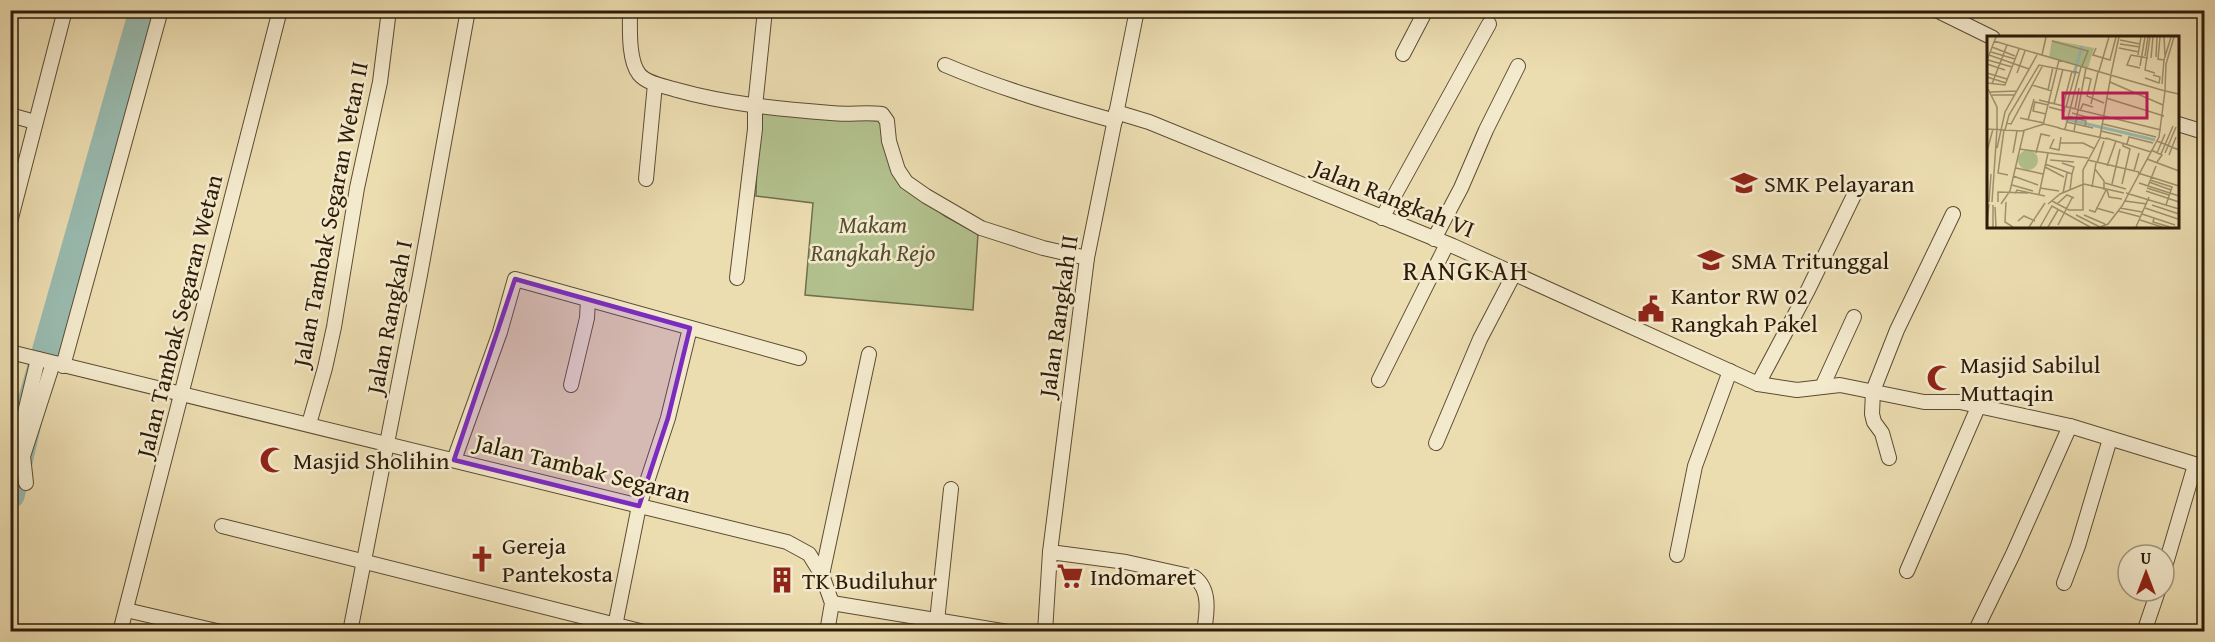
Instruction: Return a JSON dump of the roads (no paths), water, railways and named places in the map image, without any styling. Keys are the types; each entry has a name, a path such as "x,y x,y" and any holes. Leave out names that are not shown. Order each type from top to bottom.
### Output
{"street":[{"path":"26,483 23,456 56,364 162,10"},
{"name":"Jalan Tambak Segaran Wetan","path":"120,632 280,10"},
{"name":"Jalan Tambak Segaran Wetan II","path":"309,424 334,327 357,188 380,82 389,10"},
{"name":"Jalan Rangkah I","path":"350,632 388,443 468,10"},
{"path":"630,10 630,38 634,64 638,73 655,84 755,106 835,114 882,114 888,121 889,141 898,170 906,182 981,228 1043,248 1087,258"},
{"path":"737,278 755,129 755,106 765,10"},
{"name":"Jalan Rangkah II","path":"1045,632 1050,552 1087,258 1137,10"},
{"path":"1403,54 1426,10"},
{"path":"1936,10 1989,36"},
{"path":"12,213 62,11"},
{"path":"1382,218 1489,24"},
{"name":"Jalan Rangkah VI","path":"945,65 1065,108 1149,122 1440,242 1758,384 1797,390 1840,385 1924,402 1960,402 1978,405 2070,426 2200,466"},
{"path":"1379,380 1486,130 1518,66"},
{"path":"646,179 655,84"},
{"path":"10,115 35,122"},
{"path":"2179,124 2205,132"},
{"path":"1758,384 1856,192"},
{"path":"1889,458 1882,433 1874,422 1872,414 1873,391 1897,330 1953,214"},
{"path":"1436,443 1480,339 1514,274"},
{"path":"454,459 496,342 515,279 799,358"},
{"path":"571,386 587,318 588,300"},
{"path":"1822,387 1854,317"},
{"path":"614,628 639,506 668,418 690,328"},
{"name":"Jalan Tambak Segaran","path":"10,352 787,542 809,554 822,575 832,603"},
{"path":"822,575 869,354"},
{"path":"12,457 38,359"},
{"path":"1677,555 1695,466 1730,371"},
{"path":"1907,571 1978,405"},
{"path":"1975,632 2013,554 2070,426"},
{"path":"2064,583 2078,546 2110,439"},
{"path":"2173,543 2200,466"},
{"path":"937,621 951,489"},
{"path":"222,526 364,561 614,628 644,632"},
{"path":"1050,552 1126,562 1194,577 1200,581 1207,600 1204,632"},
{"path":"826,632 832,603 1008,632"},
{"path":"2144,632 2153,603"},
{"path":"126,610 221,632"}],"waterway":[{"path":"10,494 27,421 144,10"}],"place":[{"name":"SMK Pelayaran","path":"1744,183"},
{"name":"SMA Tritunggal","path":"1711,260"},
{"name":"Kantor RW 02 Rangkah Pakel","path":"1651,309"},
{"name":"Masjid Sabilul Muttaqin","path":"1940,378"},
{"name":"Masjid Sholihin","path":"273,460"},
{"name":"Gereja Pantekosta","path":"482,559"},
{"name":"Indomaret","path":"1070,576"},
{"name":"TK Budiluhur","path":"782,580"}],"district":[{"name":"RANGKAH","path":"1466,270"}],"park label":[{"name":"Makam Rangkah Rejo","path":"873,238"}]}
